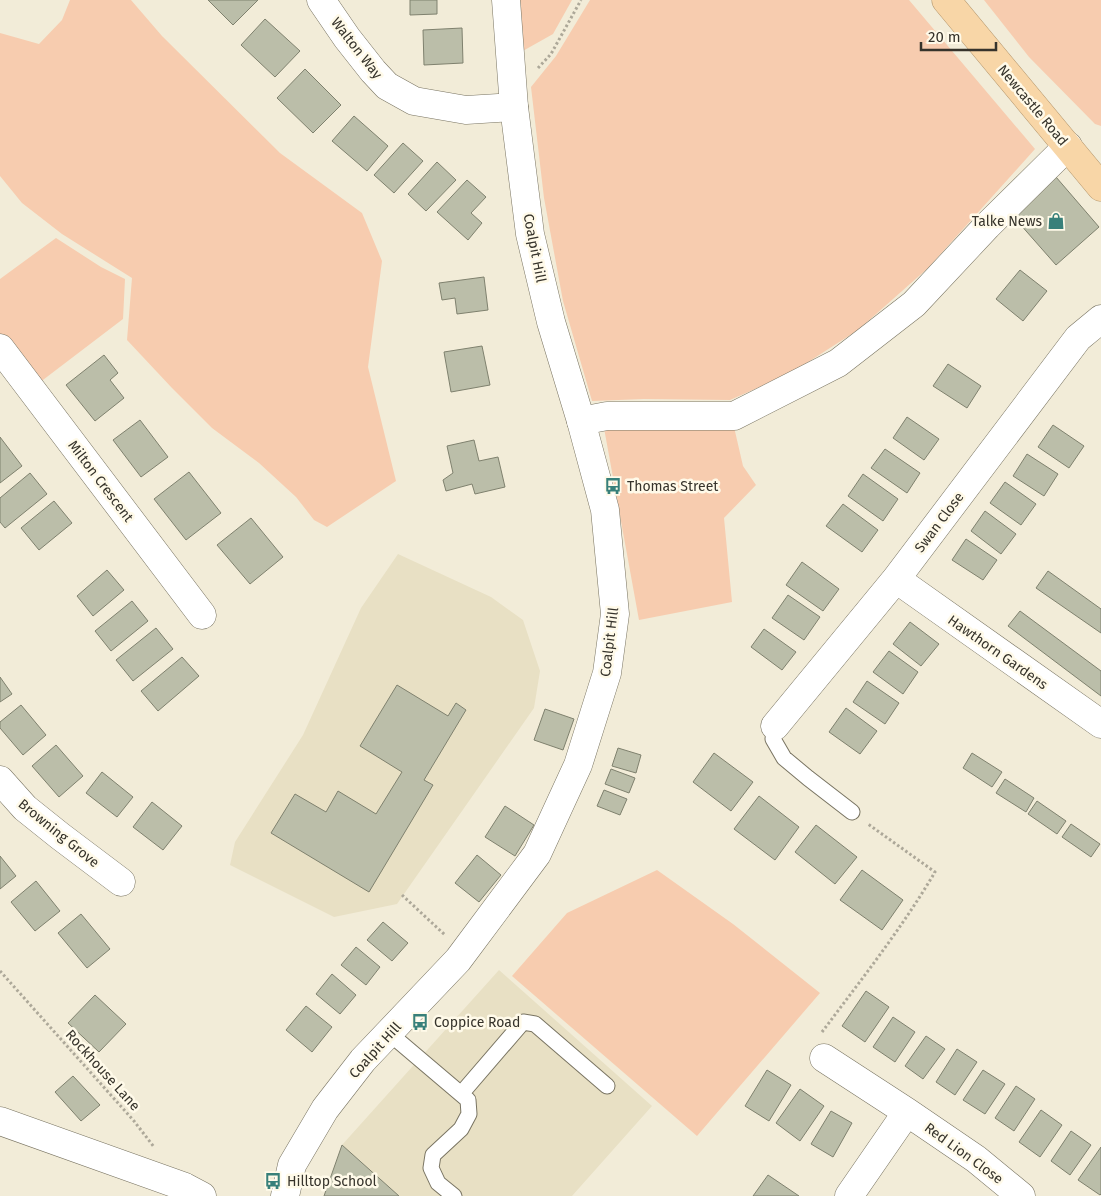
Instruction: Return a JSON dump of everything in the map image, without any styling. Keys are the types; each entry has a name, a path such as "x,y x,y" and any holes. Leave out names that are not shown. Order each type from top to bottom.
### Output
{"highway":[{"name":"Newcastle Road","path":"946,0 1101,187"}],"street":[{"name":"Walton Way","path":"321,0 373,71 387,86 394,90 414,101 466,110 514,107"},
{"name":"Coalpit Hill","path":"285,1196 292,1165 325,1109 363,1060 458,960 537,854 578,765 607,673 615,614 605,510 582,421 551,322 530,234 511,79 506,0"},
{"path":"582,421 607,416 734,416 838,363 914,304 987,226 1068,146"},
{"name":"Swan Close","path":"775,726 896,579 1078,338 1101,319"},
{"name":"Milton Crescent","path":"0,348 202,615"},
{"name":"Hawthorn Gardens","path":"896,579 1101,724"},
{"name":"Browning Grove","path":"0,780 25,808 121,882"},
{"name":"Red Lion Close","path":"824,1058 976,1159 1021,1196"},
{"path":"849,1196 907,1112"},
{"path":"0,1121 186,1187 202,1196"}],"lane":[{"path":"775,726 773,739 784,758 852,812"},
{"path":"461,1094 524,1022 535,1024 607,1086"},
{"path":"389,1033 468,1100 469,1114 461,1129 433,1155 431,1168 438,1183 454,1196"}],"path":[{"path":"511,79 530,76 551,54 581,0"},
{"path":"824,1058 818,1038 919,898 935,872 852,812"},
{"path":"402,895 464,952"},
{"name":"Rockhouse Lane","path":"0,971 134,1121 157,1151"}],"shaded area":[{"path":"70,0 131,0 162,36 280,153 362,213 382,261 368,367 396,481 327,527 314,520 296,497 259,463 212,428 127,340 132,278 62,234 22,203 0,176 0,33 39,44 62,20"},
{"path":"518,0 572,0 553,34 521,52"},
{"path":"590,0 909,0 1035,149 928,268 858,330 791,373 730,400 644,399 592,401 563,301 544,198 531,87 556,56"},
{"path":"984,0 1101,0 1101,126 1095,124 1029,57"},
{"path":"56,238 101,267 125,279 123,319 35,386 0,343 0,279"},
{"path":"734,427 743,466 756,485 724,518 732,602 639,620 604,428"},
{"path":"398,554 491,597 523,620 540,671 534,708 397,904 334,917 230,865 235,842 303,735 361,608"},
{"path":"657,870 733,924 820,993 697,1136 512,976 567,913"},
{"path":"499,970 652,1106 572,1196 399,1196 342,1145"}],"building":[{"path":"208,0 258,0 233,25"},
{"path":"410,0 437,0 437,14 410,15"},
{"path":"265,19 300,51 275,77 241,45"},
{"path":"462,28 463,63 424,65 423,30"},
{"path":"305,69 341,105 313,133 277,98"},
{"path":"354,116 388,146 367,171 332,141"},
{"path":"403,143 423,161 394,193 374,175"},
{"path":"437,162 456,180 426,211 408,194"},
{"name":"Talke News","path":"1056,177 1099,227 1056,265 1012,215"},
{"path":"467,180 486,197 471,213 482,223 468,240 437,212"},
{"path":"1020,270 1047,291 1023,321 996,299"},
{"path":"484,277 488,310 457,314 455,298 442,300 439,283"},
{"path":"482,346 490,385 451,392 444,352"},
{"path":"104,355 118,373 110,380 124,398 95,421 66,385"},
{"path":"948,364 981,386 967,408 933,386"},
{"path":"907,417 939,439 924,460 893,438"},
{"path":"140,420 168,457 141,477 113,440"},
{"path":"1053,425 1084,446 1069,468 1038,447"},
{"path":"0,437 22,466 0,483"},
{"path":"474,440 479,461 498,457 505,487 475,494 472,484 446,491 443,480 453,473 447,446"},
{"path":"885,449 920,473 907,493 871,468"},
{"path":"1027,454 1058,474 1044,496 1013,476"},
{"path":"189,472 221,513 186,540 154,499"},
{"path":"30,473 47,494 5,528 0,522 0,498"},
{"path":"863,474 898,499 883,521 848,496"},
{"path":"1005,482 1036,504 1021,525 990,503"},
{"path":"54,501 72,523 39,550 21,528"},
{"path":"843,504 878,530 862,552 826,526"},
{"path":"985,511 1016,534 1001,554 971,531"},
{"path":"251,518 283,557 250,584 217,545"},
{"path":"966,539 997,560 983,580 952,560"},
{"path":"802,562 839,589 823,611 786,585"},
{"path":"107,570 124,590 93,616 77,596"},
{"path":"1048,571 1101,609 1101,633 1036,588"},
{"path":"788,595 820,617 804,640 772,618"},
{"path":"132,601 148,621 111,651 95,631"},
{"path":"1020,611 1101,671 1101,696 1008,626"},
{"path":"910,622 939,644 921,666 893,644"},
{"path":"156,628 173,649 133,681 116,660"},
{"path":"764,629 796,652 782,670 751,647"},
{"path":"889,651 918,672 903,694 873,672"},
{"path":"182,657 199,676 158,711 141,691"},
{"path":"0,677 12,694 0,702"},
{"path":"867,681 899,703 885,724 853,702"},
{"path":"397,685 448,716 456,703 466,710 424,780 433,785 369,892 271,833 295,794 326,812 338,791 376,814 402,772 360,746"},
{"path":"21,705 46,735 23,755 0,728 0,722"},
{"path":"846,708 877,731 860,754 829,732"},
{"path":"545,709 574,719 563,750 534,740"},
{"path":"56,745 83,776 59,797 32,766"},
{"path":"618,748 641,755 636,773 612,766"},
{"path":"714,753 753,782 731,811 693,782"},
{"path":"972,753 1002,772 992,787 963,768"},
{"path":"611,769 635,778 629,793 605,784"},
{"path":"102,772 133,797 117,817 86,793"},
{"path":"1005,779 1034,798 1026,812 996,793"},
{"path":"604,790 627,799 620,815 597,806"},
{"path":"759,796 799,827 775,860 734,829"},
{"path":"1037,801 1066,821 1057,834 1028,814"},
{"path":"152,802 182,826 163,850 133,827"},
{"path":"505,806 534,825 515,856 485,837"},
{"path":"1071,824 1100,844 1091,857 1062,837"},
{"path":"816,825 857,857 835,884 795,852"},
{"path":"477,855 501,875 479,902 455,883"},
{"path":"0,856 16,876 0,889"},
{"path":"862,870 903,900 882,930 840,900"},
{"path":"36,881 60,911 35,931 11,902"},
{"path":"81,914 110,949 87,968 58,933"},
{"path":"383,922 408,943 392,961 367,940"},
{"path":"356,947 380,967 366,985 341,965"},
{"path":"332,974 356,995 340,1014 316,994"},
{"path":"866,991 889,1007 865,1042 842,1026"},
{"path":"95,995 126,1024 99,1052 68,1023"},
{"path":"306,1006 332,1027 312,1052 286,1030"},
{"path":"893,1017 915,1032 895,1062 873,1047"},
{"path":"926,1036 945,1049 923,1079 905,1066"},
{"path":"957,1049 977,1062 955,1095 936,1082"},
{"path":"767,1070 791,1085 769,1121 745,1106"},
{"path":"983,1070 1005,1084 985,1114 963,1100"},
{"path":"73,1076 100,1105 81,1121 55,1092"},
{"path":"1016,1086 1035,1099 1014,1131 995,1118"},
{"path":"800,1089 824,1106 800,1141 776,1123"},
{"path":"1041,1110 1062,1125 1040,1157 1019,1142"},
{"path":"831,1111 852,1123 833,1157 811,1144"},
{"path":"1071,1131 1091,1145 1070,1175 1051,1161"},
{"path":"342,1145 399,1196 324,1196"},
{"path":"1101,1147 1101,1194 1100,1195 1078,1180"},
{"path":"768,1175 799,1196 753,1196"}],"place":[{"name":"Talke News","path":"1056,221"},
{"name":"Thomas Street","path":"613,486"},
{"name":"Coppice Road","path":"420,1022"},
{"name":"Hilltop School","path":"273,1181"}]}
